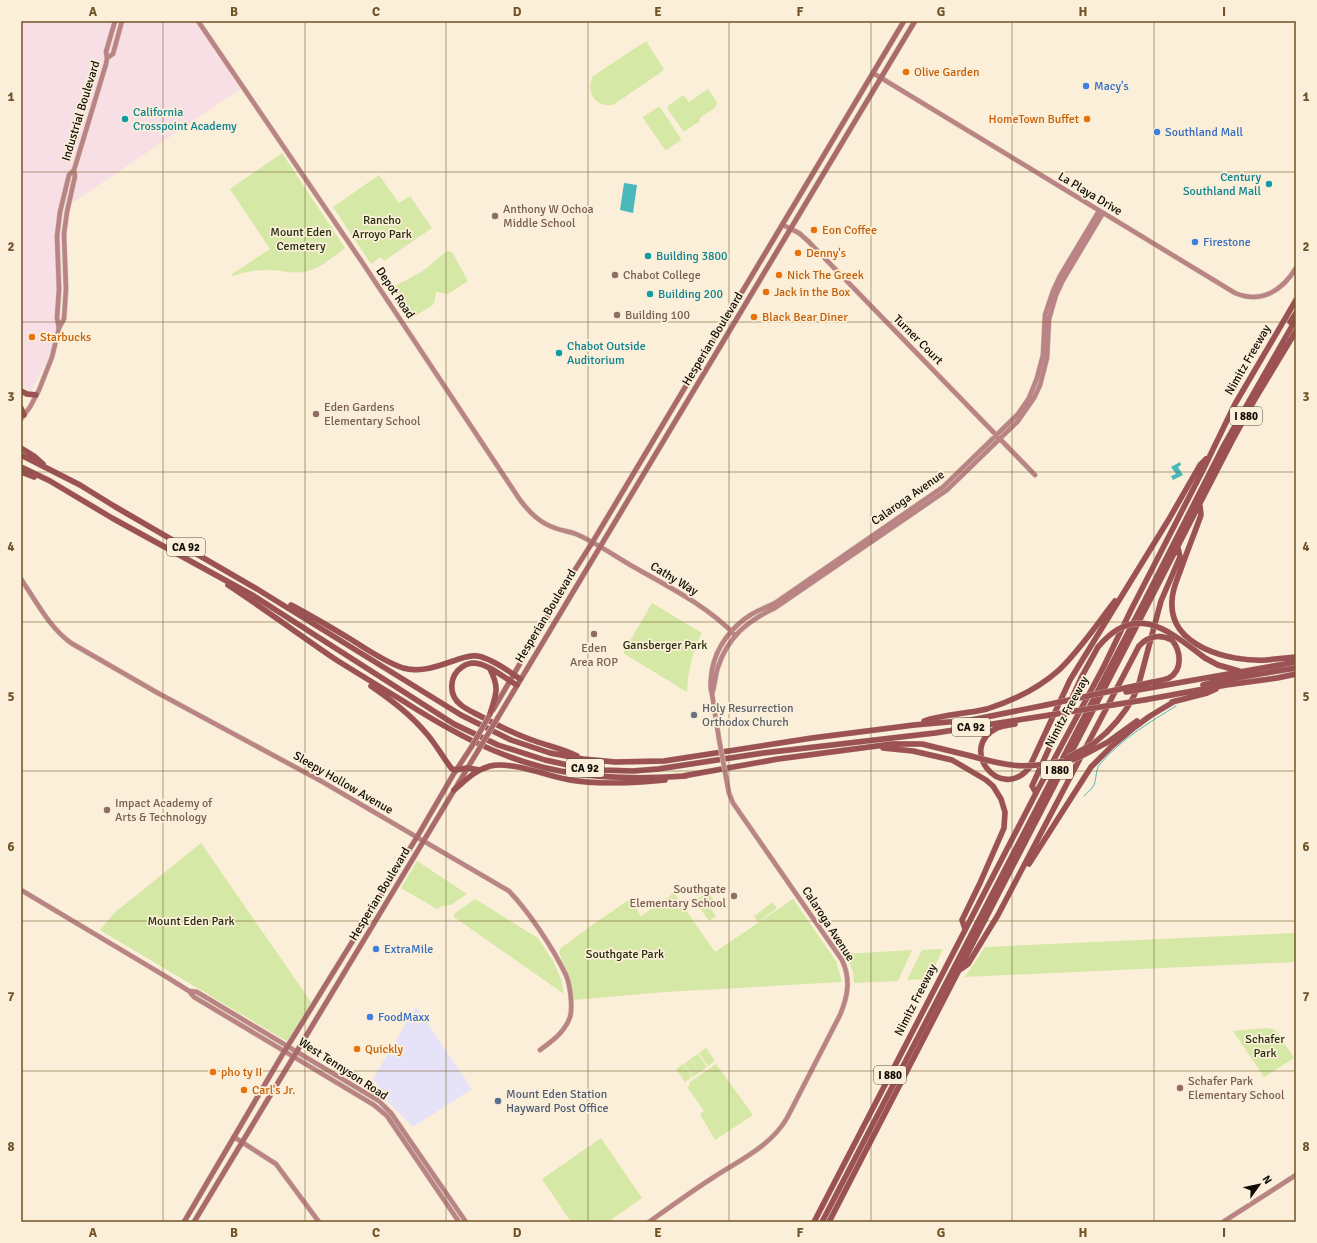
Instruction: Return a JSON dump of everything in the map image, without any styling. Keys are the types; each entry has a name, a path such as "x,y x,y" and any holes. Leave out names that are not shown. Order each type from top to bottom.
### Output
{"highway":[{"name":"Nimitz Freeway","path":"814,1222 965,928 1086,701 1236,404 1296,300"},
{"name":"I 880","path":"1203,470 1210,465 1260,374 1296,313"},
{"name":"I 880","path":"822,1222 1138,615 1224,445 1296,320"},
{"name":"Nimitz Freeway","path":"829,1222 1242,423 1296,331"},
{"path":"21,391 27,394 36,395"},
{"path":"21,408 22,416"},
{"path":"22,448 46,467"},
{"name":"CA 92","path":"21,455 80,485 257,589 454,712 496,734 526,746 550,753 583,759 636,762 664,761 914,724 971,720 1078,699 1245,672 1296,662"},
{"path":"1050,715 999,727 992,731 984,741 981,748 983,763 988,770 1001,778 1014,779 1029,768 1070,680 1169,519 1200,465 1209,456"},
{"name":"CA 92","path":"21,467 50,481 112,518 254,596 457,726 506,748 560,764 609,770 667,769 763,753 935,733 1296,674"},
{"path":"21,472 62,488"},
{"path":"1200,505 1201,515 1172,594 1172,610 1180,632 1202,648 1221,655 1265,660 1296,657"},
{"path":"1059,762 1093,744 1107,732 1122,716 1138,688 1162,601 1180,557 1178,548"},
{"path":"191,561 251,600 348,667 461,736 494,751 526,763 559,771 600,778 686,776"},
{"path":"914,724 927,720 986,709 1010,700 1043,682 1058,670 1074,653 1132,578"},
{"path":"257,589 317,618 372,652 404,668 426,669 467,657 476,656 487,659 520,679"},
{"path":"1036,793 1032,786 1082,676 1098,647 1109,635 1120,628 1143,623 1156,626 1166,630 1218,666 1245,672"},
{"path":"1008,896 1139,646 1148,638 1162,636 1172,640 1177,648 1180,657 1179,665 1174,674 1169,678 1153,682 1078,699"},
{"path":"517,686 490,669 479,664 470,663 459,669 454,675 451,685 453,695 457,702 464,708 502,728 533,740 566,750 583,759"},
{"path":"348,667 407,713 434,743 451,768 456,770 467,768 480,770"},
{"path":"1166,696 1218,682 1296,668"},
{"path":"490,669 497,684 497,692 490,715"},
{"path":"454,790 480,770 504,765 515,766 548,775 593,782 643,782 671,780 778,759 892,744 922,744 1001,764 1022,767 1040,766 1070,760 1087,753 1108,742 1151,711 1164,704 1207,693 1226,685"},
{"path":"960,970 968,964 1008,896 1091,767 1111,747 1135,727 1175,701"},
{"path":"871,747 913,751 952,760 986,780 998,794 1005,812 1004,828 962,920 965,928"}],"main road":[{"name":"Hesperian Boulevard","path":"184,1222 288,1046 472,746 569,579 783,225 904,21"},
{"name":"Hesperian Boulevard","path":"194,1222 915,21"}],"street":[{"name":"Industrial Boulevard","path":"22,416 36,395 51,360 59,328 64,319 64,234 75,176 74,170 107,58 106,52 115,21"},
{"path":"118,37 117,30 119,21"},
{"name":"Industrial Boulevard","path":"107,58 113,54 122,21"},
{"name":"Depot Road","path":"198,21 362,262 520,500 530,513 540,521 555,528 576,534 599,547"},
{"name":"La Playa Drive","path":"873,73 1229,290 1243,296 1260,296 1275,291 1288,281 1296,268"},
{"name":"Calaroga Avenue","path":"649,1222 706,1182 760,1147 774,1135 787,1118 840,1016 847,998 848,982 846,970 842,960 733,803 729,793 712,694 718,668 724,652 733,633 754,619 775,608 947,490 1027,410 1037,392 1045,368 1049,323 1056,295 1101,212"},
{"name":"Turner Court","path":"783,225 808,241 1035,475"},
{"name":"Cathy Way","path":"599,547 722,620 733,633"},
{"name":"Sleepy Hollow Avenue","path":"21,578 23,586 54,627 71,643 156,692 321,781 509,891 524,908 551,948 566,976 571,996 570,1016 565,1027 558,1036 540,1050"},
{"name":"West Tennyson Road","path":"21,890 189,991 194,997 374,1105 387,1116 460,1222"},
{"name":"West Tennyson Road","path":"189,991 197,992 379,1101 391,1113 466,1222"},
{"path":"234,1137 276,1164 318,1222"},
{"path":"1223,1222 1296,1175"}],"shaded area":[{"path":"21,21 201,21 199,23 240,89 68,206 59,339 31,391 21,386"},
{"path":"416,1006 472,1089 413,1127 384,1098 381,1090 373,1079"}],"green space":[{"path":"646,41 664,69 613,105 601,104 597,101 591,93 590,87 593,76"},
{"path":"708,89 717,102 716,107 700,118 700,121 683,131 667,108 668,106 682,96 684,96 689,102"},
{"path":"660,107 681,139 666,150 643,118"},
{"name":"Mount Eden Cemetery","path":"282,153 345,248 323,264 308,271 298,273 259,270 232,276 232,274 270,249 230,189"},
{"name":"Rancho Arroyo Park","path":"379,175 399,203 410,196 432,228 384,261 381,257 371,264 333,207"},
{"path":"447,251 452,252 468,281 448,294 436,292 434,304 411,319 393,291 395,286 423,271"},
{"name":"Gansberger Park","path":"652,603 702,633 691,662 687,692 623,653"},
{"name":"Mount Eden Park","path":"201,843 311,1002 288,1042 100,930 115,912"},
{"path":"417,861 467,894 451,905 442,906 437,909 401,888"},
{"path":"708,891 715,902 709,906 716,916 709,921 695,901"},
{"name":"Southgate Park","path":"674,893 715,952 793,899 836,961 842,982 665,992 573,1000 570,982 559,952 561,948 630,899 641,916"},
{"path":"475,899 538,938 553,961 561,979 564,994 454,917 454,914"},
{"path":"773,902 777,908 758,922 754,916"},
{"path":"1296,933 1296,962 965,977 985,947"},
{"path":"943,949 929,979 907,980 922,950"},
{"path":"912,950 898,981 854,983 853,972 846,954"},
{"name":"Schafer Park","path":"1268,1028 1275,1030 1294,1058 1264,1077 1233,1031"},
{"path":"706,1048 715,1061 708,1066 699,1053"},
{"path":"698,1054 707,1067 700,1072 691,1058"},
{"path":"691,1059 700,1072 693,1077 684,1064"},
{"path":"683,1064 692,1077 685,1082 676,1069"},
{"path":"716,1064 753,1115 715,1140 700,1114 704,1111 688,1088 690,1082"},
{"path":"601,1138 642,1198 608,1222 571,1222 542,1179"}],"water":[{"path":"624,183 637,185 633,213 620,210"},
{"path":"1180,462 1181,465 1178,467 1183,475 1173,480 1171,476 1176,474 1171,467"}],"waterway":[{"path":"1084,796 1094,785 1098,766 1108,755 1126,739 1176,706"}],"place":[{"name":"Olive Garden","path":"906,72"},
{"name":"Macy's","path":"1086,86"},
{"name":"California Crosspoint Academy","path":"125,119"},
{"name":"HomeTown Buffet","path":"1087,119"},
{"name":"Southland Mall","path":"1157,132"},
{"name":"Century Southland Mall","path":"1269,184"},
{"name":"Anthony W Ochoa Middle School","path":"495,216"},
{"name":"Eon Coffee","path":"814,230"},
{"name":"Firestone","path":"1195,242"},
{"name":"Denny's","path":"798,253"},
{"name":"Building 3800","path":"648,256"},
{"name":"Chabot College","path":"615,275"},
{"name":"Nick The Greek","path":"779,275"},
{"name":"Jack in the Box","path":"766,292"},
{"name":"Building 200","path":"650,294"},
{"name":"Building 100","path":"617,315"},
{"name":"Black Bear Diner","path":"754,317"},
{"name":"Starbucks","path":"32,337"},
{"name":"Chabot Outside Auditorium","path":"559,353"},
{"name":"Eden Gardens Elementary School","path":"316,414"},
{"name":"Eden Area ROP","path":"594,634"},
{"name":"Holy Resurrection Orthodox Church","path":"694,715"},
{"name":"Impact Academy of Arts & Technology","path":"107,810"},
{"name":"Southgate Elementary School","path":"734,896"},
{"name":"ExtraMile","path":"376,949"},
{"name":"FoodMaxx","path":"370,1017"},
{"name":"Quickly","path":"357,1049"},
{"name":"pho ty II","path":"213,1072"},
{"name":"Schafer Park Elementary School","path":"1180,1088"},
{"name":"Carl's Jr.","path":"244,1090"},
{"name":"Mount Eden Station Hayward Post Office","path":"498,1101"}]}
